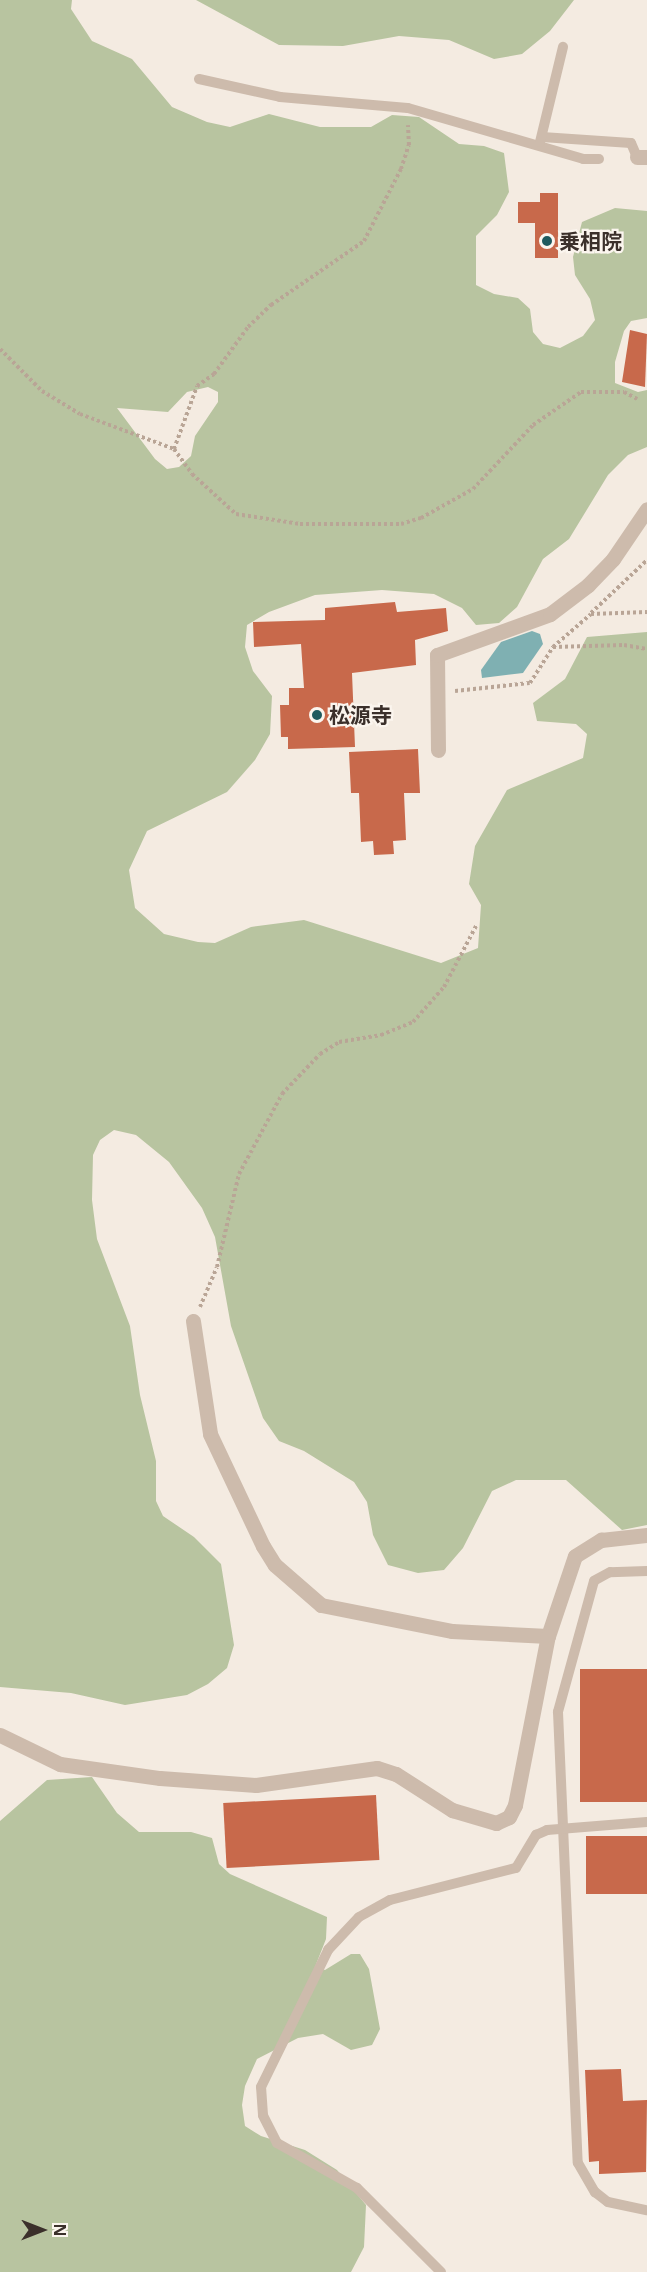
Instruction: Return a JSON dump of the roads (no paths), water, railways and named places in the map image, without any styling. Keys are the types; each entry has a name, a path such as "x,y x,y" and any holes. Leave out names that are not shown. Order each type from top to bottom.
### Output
{"street":[{"path":"438,750 437,655 550,614 588,585 613,559 647,508"},
{"path":"193,1321 210,1434 263,1546 299,1588 321,1605 342,1612 401,1623 548,1636"},
{"path":"0,1736 60,1764 160,1778 256,1785 377,1768 396,1774 452,1810 496,1823 509,1817 515,1805 548,1636 575,1556 601,1540 647,1535"}],"lane":[{"path":"541,141 564,46"},
{"path":"199,79 280,98 408,108 477,131 541,141 631,143 642,157"},
{"path":"541,141 584,159 599,159"},
{"path":"647,1571 610,1572 594,1581 558,1712 578,2163 595,2192 608,2202 647,2210"},
{"path":"441,2272 357,2188 277,2143 263,2115 261,2087 328,1950 359,1917 390,1900 516,1868 536,1835 562,1826 647,1822"}],"water":[{"path":"532,631 540,634 543,644 523,673 482,678 481,670 501,642"}],"place":[{"name":"乗相院","path":"547,241"},
{"name":"松源寺","path":"317,715"}]}
